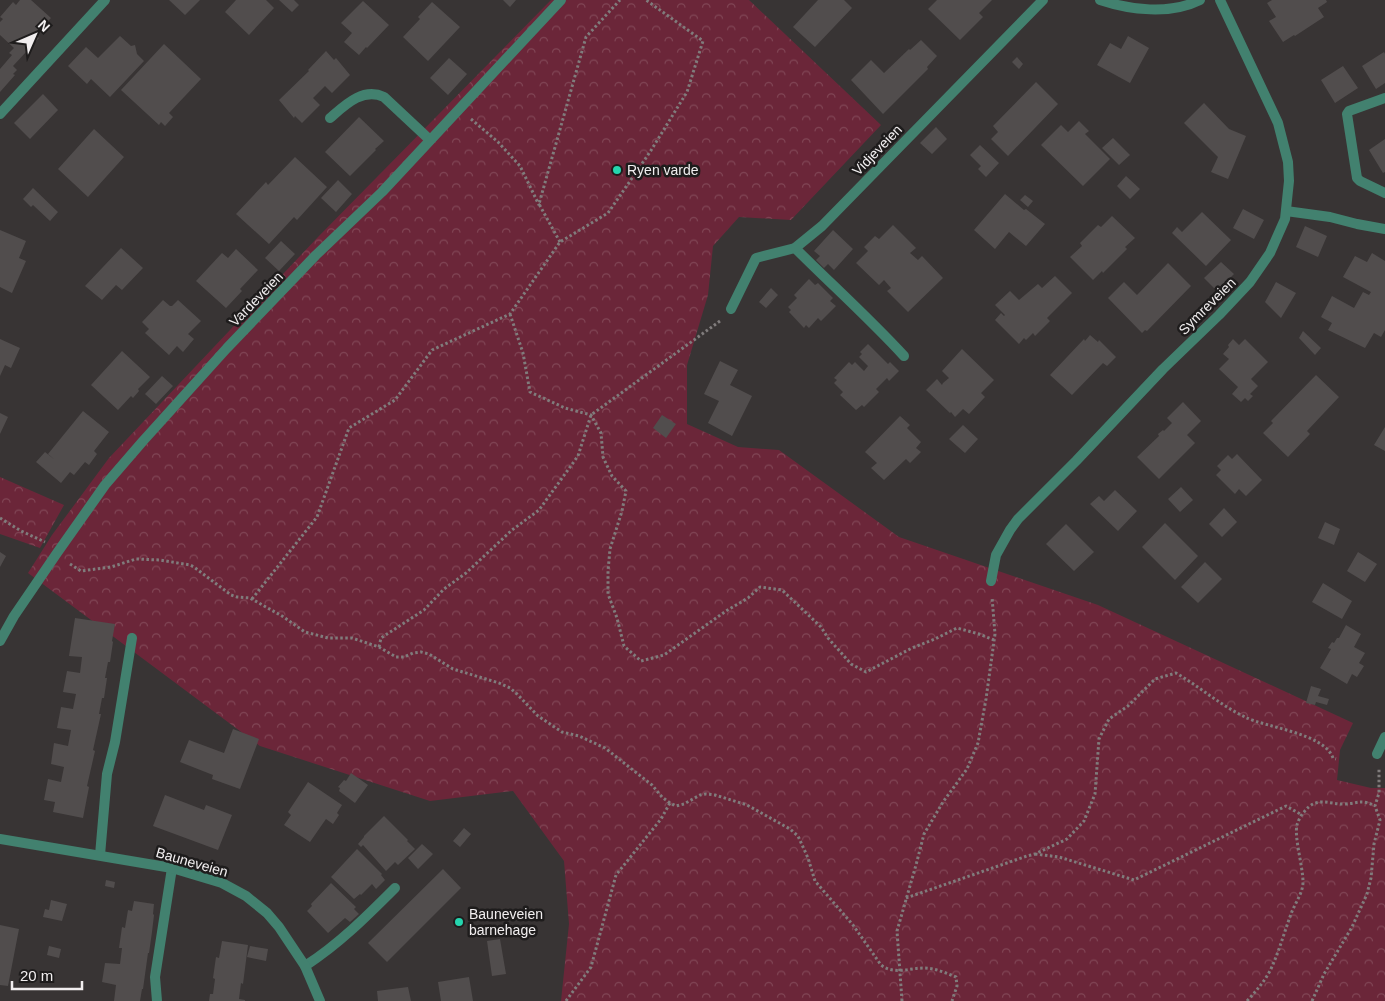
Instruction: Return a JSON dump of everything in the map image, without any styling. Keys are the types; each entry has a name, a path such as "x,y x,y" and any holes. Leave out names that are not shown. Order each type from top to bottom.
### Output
{"street":[{"path":"0,114 105,0"},
{"name":"Vardeveien","path":"0,641 14,616 105,486 150,434 227,348 316,255 382,192 561,0"},
{"name":"Vidjeveien","path":"731,309 756,258 795,248 822,226 1043,0"},
{"path":"1100,0 1116,5 1145,9 1170,9 1200,0"},
{"name":"Symreveien","path":"991,581 996,555 1018,519 1076,461 1163,368 1219,315 1250,282 1270,253 1285,219 1289,181 1288,162 1278,123 1220,0"},
{"path":"330,118 356,98 374,94 384,97 430,140"},
{"path":"1385,98 1349,111 1346,114 1357,178 1385,193"},
{"path":"1286,211 1330,217 1385,229"},
{"path":"795,248 904,356"},
{"path":"100,855 107,774 115,742 132,638"},
{"path":"1377,754 1385,737"},
{"name":"Bauneveien","path":"0,839 172,868 222,883 246,896 267,913 279,927 305,966 320,1001"},
{"path":"157,1001 155,977 172,868"},
{"path":"305,966 340,941 394,888"}],"path":[{"path":"539,204 586,37 620,0"},
{"path":"252,600 317,517 349,428 395,400 432,350 510,314 560,242 608,213 650,152 687,92 703,41 646,0"},
{"path":"460,108 498,142 520,166 560,242"},
{"path":"379,647 381,638 424,610 512,530 539,510 578,456 591,415 718,324 731,309"},
{"path":"510,314 523,353 530,392 565,408 591,415 601,433 603,457 612,476 626,491 610,549 608,594 617,618 624,646 641,661 664,655 726,611 748,598 760,587 782,590 821,627 851,664 866,672 912,648 957,628 994,640"},
{"path":"0,518 21,531 50,544 57,553 81,571 111,567 136,559 160,560 190,565 231,595 252,600 282,616 305,632 328,638 352,638 379,647 396,657 421,652 429,654 453,669 510,688 538,716 562,732 578,736 605,748 652,785 662,797 676,806 706,794 747,805 790,829 798,836 808,858 815,881 848,919 881,965 886,969 900,970 926,968 956,977 957,986 952,1001"},
{"path":"902,1001 897,931 924,834 942,802 967,769 978,743 995,634 991,581"},
{"path":"906,898 1035,854 1067,839 1084,821 1095,794 1099,739 1109,719 1128,706 1155,679 1176,673 1246,718 1314,740 1327,748 1333,758 1336,759"},
{"path":"1312,1001 1331,961 1352,927 1367,894 1371,878 1374,844 1380,820 1375,806 1379,793 1380,776 1377,754"},
{"path":"1247,1001 1270,971 1303,885 1296,825 1302,815 1315,802 1324,801 1346,804 1363,800 1375,806"},
{"path":"566,1001 591,967 616,875 661,819 670,803"},
{"path":"1035,854 1059,857 1134,880 1286,806 1302,815"}],"green space":[{"path":"551,0 749,0 881,125 791,220 739,217 713,246 708,295 687,365 687,424 738,447 779,450 899,537 1098,605 1353,723 1340,750 1337,780 1371,788 1385,788 1385,1001 561,1001 569,924 564,861 513,791 430,801 260,746 28,573 52,535 109,458 318,237"},
{"path":"0,477 64,505 40,548 0,534"}],"building":[{"path":"20,0 31,0 51,18 35,35 39,38 13,66 17,70 13,74 15,75 0,92 0,69 12,55 9,53 14,48 0,35 0,22 3,19 0,17 13,2 16,5"},
{"path":"169,0 200,0 185,15"},
{"path":"236,0 266,0 274,8 249,35 225,12"},
{"path":"279,0 294,0 299,5 292,12"},
{"path":"503,0 516,0 510,7"},
{"path":"818,0 844,0 852,8 815,47 793,27"},
{"path":"937,0 992,0 979,13 983,17 960,40 928,9"},
{"path":"1272,0 1326,0 1327,2 1318,8 1324,17 1283,42 1269,21 1276,17 1267,3"},
{"path":"363,1 389,25 359,55 344,42 352,33 341,23"},
{"path":"432,2 460,27 428,61 403,37 420,19 418,17"},
{"path":"120,36 131,46 135,45 137,54 144,61 110,97 91,79 87,84 68,66 86,47 98,58"},
{"path":"1128,36 1149,48 1130,83 1097,65 1110,43 1121,49"},
{"path":"921,40 937,56 927,67 928,69 883,114 851,80 871,60 884,73"},
{"path":"164,44 201,79 169,113 173,117 165,126 161,122 159,125 121,90"},
{"path":"326,51 334,60 336,58 350,75 332,93 325,86 313,98 320,105 302,123 295,116 294,118 279,100 309,71"},
{"path":"1384,52 1385,83 1376,89 1362,66"},
{"path":"1017,57 1023,64 1019,69 1012,62"},
{"path":"449,58 467,74 448,95 430,78"},
{"path":"1343,66 1358,88 1335,103 1321,80"},
{"path":"1036,82 1058,104 1008,156 991,139 998,132 993,126"},
{"path":"43,94 58,110 30,139 14,123"},
{"path":"1204,103 1229,129 1246,136 1228,179 1211,172 1218,157 1184,123"},
{"path":"359,117 384,141 350,176 325,152"},
{"path":"1079,121 1089,131 1085,134 1110,159 1083,186 1041,145 1061,125 1068,132"},
{"path":"936,127 947,139 932,154 920,143"},
{"path":"94,129 124,157 88,197 58,169"},
{"path":"1113,138 1130,155 1119,165 1102,148"},
{"path":"1385,139 1385,172 1383,173 1369,150"},
{"path":"980,145 999,163 986,177 978,169 981,166 970,155"},
{"path":"295,157 327,187 297,220 294,217 269,244 236,214 266,182 268,185"},
{"path":"1126,176 1140,189 1130,199 1117,186"},
{"path":"338,180 352,194 336,212 321,198"},
{"path":"33,188 58,212 50,221 33,205 31,207 23,199"},
{"path":"1005,194 1045,224 1026,246 1009,232 995,249 974,230"},
{"path":"1025,195 1033,201 1028,207 1020,200"},
{"path":"1243,209 1264,220 1254,239 1233,228"},
{"path":"1202,212 1231,240 1206,266 1172,233 1177,227 1182,232"},
{"path":"1112,216 1135,238 1125,247 1127,249 1103,273 1102,271 1093,280 1070,257 1082,246 1080,243 1098,225 1101,227"},
{"path":"893,225 916,248 910,253 918,260 922,256 943,278 908,312 887,291 891,288 884,280 879,285 856,263 868,251 864,247 875,236 879,239"},
{"path":"1305,226 1327,236 1318,257 1296,247"},
{"path":"0,230 26,241 19,258 26,261 12,293 0,287"},
{"path":"833,230 853,249 834,270 828,264 824,268 816,260 820,256 814,251"},
{"path":"281,241 295,254 279,271 265,258"},
{"path":"121,248 143,268 122,290 116,285 102,300 85,286"},
{"path":"236,249 258,270 240,289 242,291 226,308 196,281 222,253 228,258"},
{"path":"1372,253 1385,261 1385,330 1381,337 1374,333 1365,348 1328,330 1332,323 1321,317 1332,296 1354,308 1363,292 1369,295 1371,292 1343,277 1355,256 1367,262"},
{"path":"1221,262 1234,274 1217,291 1204,278"},
{"path":"1168,263 1191,286 1147,331 1145,330 1142,333 1108,298 1124,282 1137,295"},
{"path":"1055,276 1072,293 1047,318 1050,321 1035,336 1033,333 1026,340 1024,338 1019,344 995,320 1001,313 1005,315 995,305 1010,291 1019,300 1038,284 1042,288"},
{"path":"809,279 815,285 818,283 833,298 830,301 836,306 821,321 818,318 809,328 806,325 804,328 789,312 791,310 788,307 797,298 794,295"},
{"path":"1276,282 1296,293 1281,318 1265,302"},
{"path":"771,288 778,295 766,308 759,302"},
{"path":"163,300 172,306 178,300 201,321 188,334 194,339 183,352 177,346 169,355 145,333 149,329 142,322"},
{"path":"1303,331 1321,348 1315,355 1299,338"},
{"path":"1090,335 1098,342 1099,340 1116,357 1107,366 1103,363 1072,395 1050,375"},
{"path":"0,339 20,348 11,368 5,365 0,376"},
{"path":"1233,339 1239,345 1245,339 1268,362 1251,379 1258,386 1250,394 1253,396 1248,401 1245,398 1241,402 1232,394 1238,387 1219,369 1229,359 1223,354"},
{"path":"868,344 888,364 890,362 899,371 889,381 887,378 876,389 879,392 864,407 862,405 856,410 840,395 843,392 834,383 837,380 834,378 849,362 852,365 855,362 864,371 868,366 859,357 862,354 860,352"},
{"path":"962,349 994,380 981,393 985,397 969,414 963,409 955,417 926,390 937,379 942,385 949,378 942,371"},
{"path":"122,351 150,377 138,389 139,391 133,398 131,396 118,410 91,385"},
{"path":"720,361 738,370 730,385 752,396 732,436 708,423 719,401 704,394"},
{"path":"1316,375 1339,397 1307,431 1310,434 1288,457 1263,433 1273,423 1271,421"},
{"path":"162,376 173,386 156,404 145,394"},
{"path":"1183,402 1201,421 1187,435 1195,443 1159,479 1137,457 1159,436 1158,434 1172,423 1167,418"},
{"path":"83,411 109,432 94,451 97,454 89,465 85,462 74,475 70,472 61,483 36,462 45,452 55,460 48,454"},
{"path":"0,413 8,417 0,434"},
{"path":"662,415 676,424 666,438 653,428"},
{"path":"900,416 910,425 907,428 921,442 916,448 921,452 910,463 906,459 884,480 871,468 877,463 865,452"},
{"path":"963,425 978,439 965,453 949,439"},
{"path":"1385,427 1385,451 1374,445"},
{"path":"1237,454 1262,480 1246,496 1239,489 1235,494 1216,475 1221,470 1217,466 1228,455 1232,459"},
{"path":"1181,487 1193,500 1180,512 1168,499"},
{"path":"1115,490 1137,511 1118,531 1090,504 1099,496 1104,501"},
{"path":"1224,508 1237,522 1222,537 1209,524"},
{"path":"1325,522 1340,529 1334,545 1318,538"},
{"path":"1165,523 1198,556 1175,580 1142,547"},
{"path":"1066,524 1094,552 1074,571 1046,544"},
{"path":"0,552 6,556 0,567"},
{"path":"1358,552 1377,564 1365,582 1347,571"},
{"path":"1205,562 1222,579 1198,603 1181,587"},
{"path":"1323,583 1352,601 1342,619 1312,602"},
{"path":"75,618 115,624 83,818 53,812 55,802 44,800 48,779 61,782 64,767 51,764 54,743 68,746 71,730 57,728 61,707 73,709 76,694 63,692 67,671 80,673 82,657 69,656"},
{"path":"1346,625 1361,634 1354,647 1365,653 1359,663 1364,666 1357,677 1352,674 1347,684 1320,668 1331,649 1328,648 1332,642 1334,643 1339,638"},
{"path":"1311,686 1321,689 1318,696 1329,699 1327,705 1316,702 1315,705 1306,703"},
{"path":"233,729 259,739 240,789 212,779 213,775 180,762 189,740 224,753"},
{"path":"351,773 368,785 355,803 339,791 340,788 338,787 344,780 346,781"},
{"path":"308,782 342,805 337,813 339,815 333,824 326,819 310,842 284,825 291,815 288,812"},
{"path":"165,795 204,810 206,805 232,815 218,850 153,826"},
{"path":"384,816 415,849 398,865 395,862 386,871 363,845 361,847 358,844"},
{"path":"464,828 471,834 460,847 453,841"},
{"path":"422,844 433,854 418,869 408,858"},
{"path":"357,849 382,874 385,880 376,889 372,884 354,899 331,877"},
{"path":"443,869 461,888 387,962 368,943"},
{"path":"106,880 115,882 114,888 105,886"},
{"path":"331,883 356,907 354,909 359,914 350,922 345,918 328,933 307,911 312,906 311,904"},
{"path":"51,900 67,904 62,921 43,917 45,909 49,910"},
{"path":"134,901 154,904 152,932 143,989 140,1001 114,1001 116,985 102,982 105,963 120,964 122,948 119,948 122,927 125,928 128,910 132,911"},
{"path":"0,925 19,929 8,986 0,985"},
{"path":"500,939 506,974 492,976 487,941"},
{"path":"222,941 248,945 239,999 245,1001 209,1001 210,994 213,994 216,957 219,958"},
{"path":"49,946 61,949 59,958 47,955"},
{"path":"250,946 268,949 266,961 247,957"},
{"path":"469,977 473,1001 441,1001 438,982"},
{"path":"408,987 411,1001 378,1001 377,991"}],"place":[{"name":"Ryen varde","path":"617,170"},
{"name":"Bauneveien barnehage","path":"459,922"}]}
